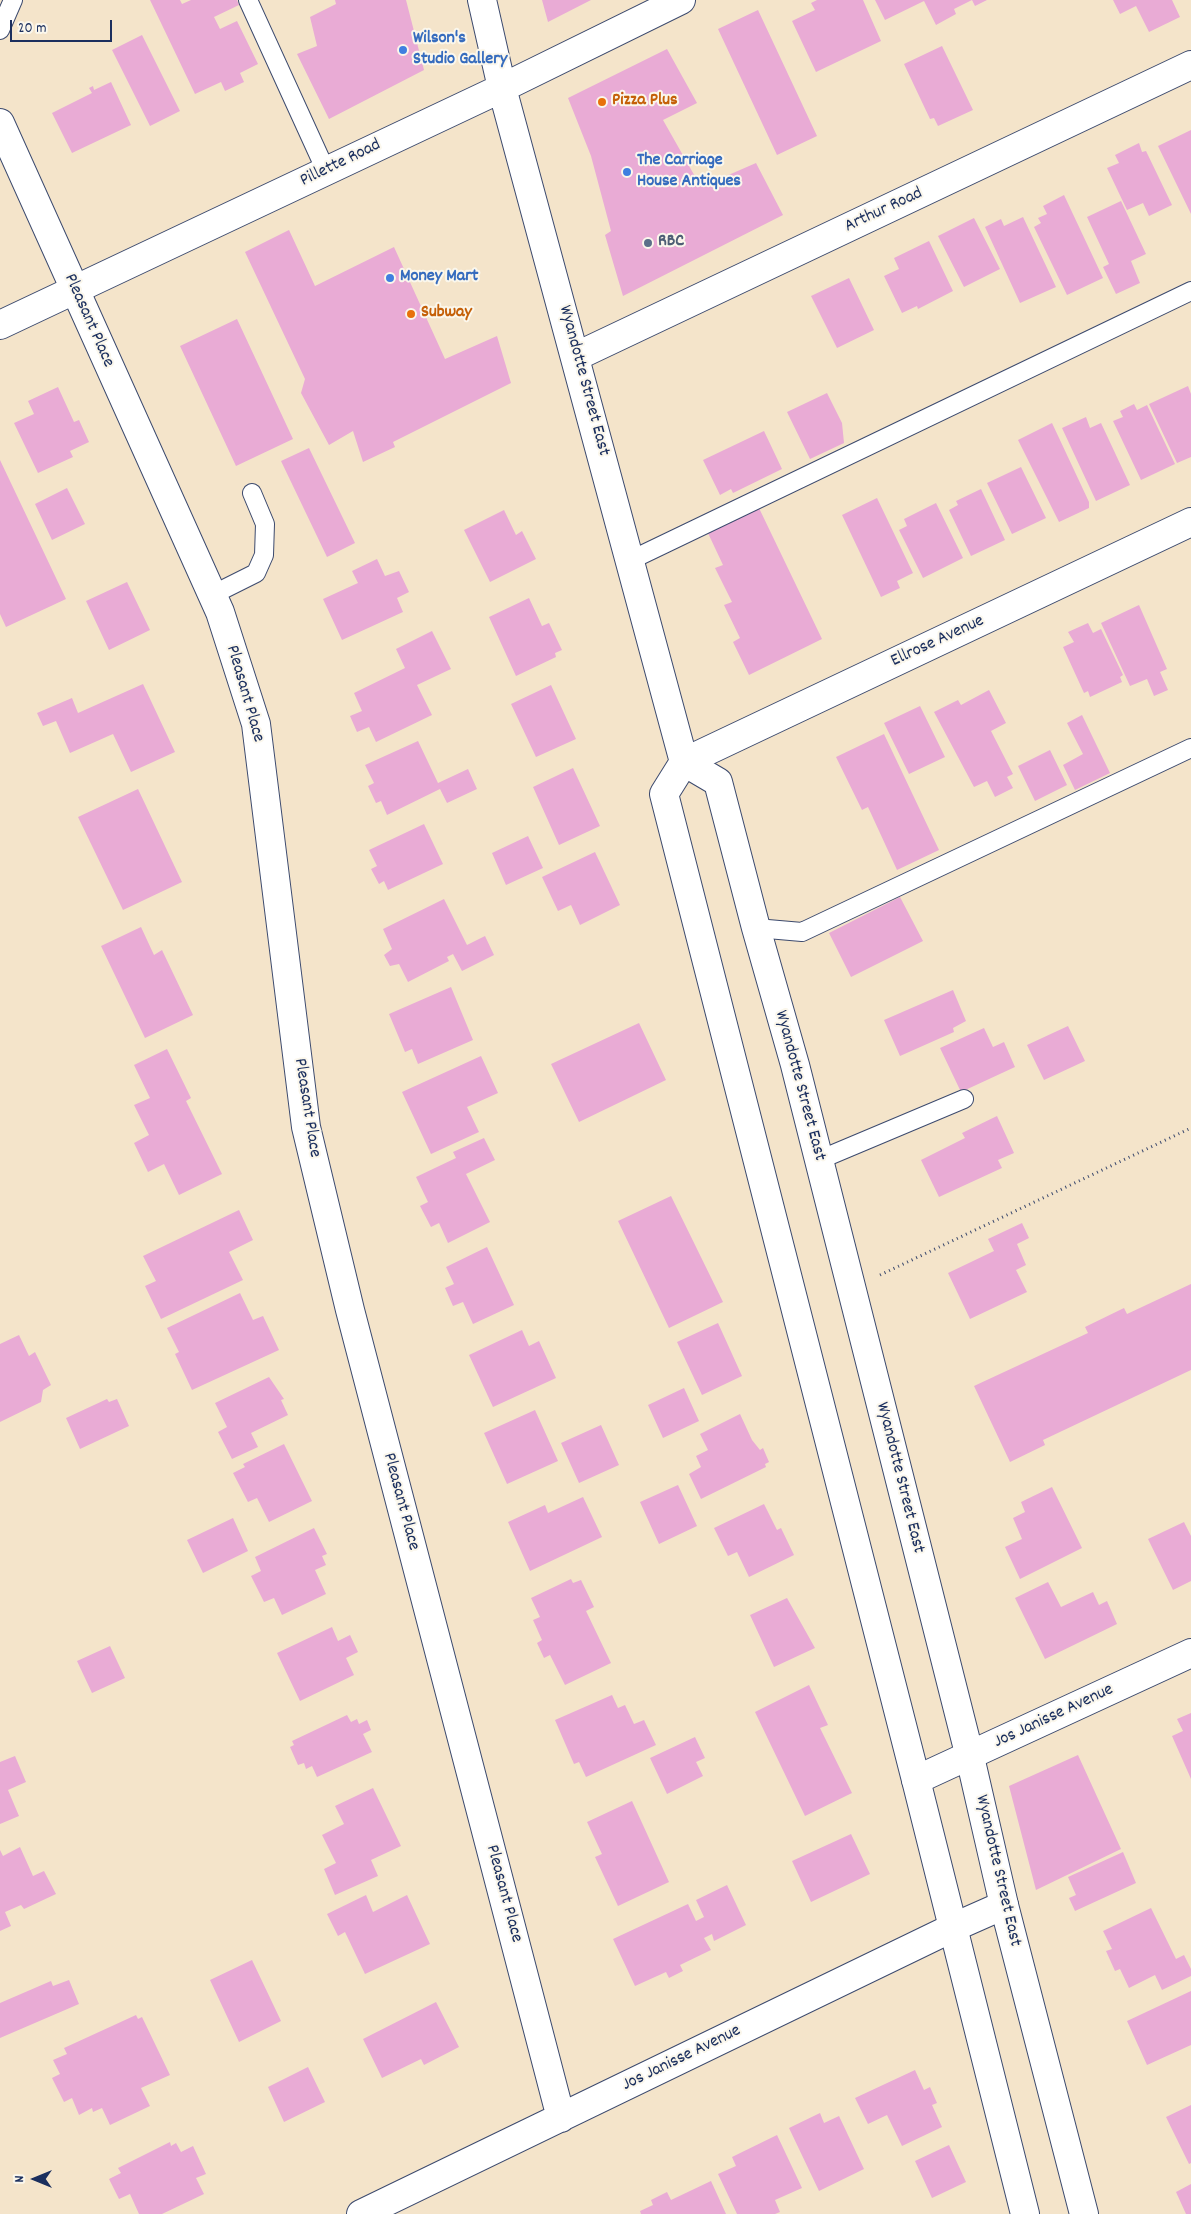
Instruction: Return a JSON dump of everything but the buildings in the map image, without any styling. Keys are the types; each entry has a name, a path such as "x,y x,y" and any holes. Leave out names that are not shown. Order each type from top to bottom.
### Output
{"street":[{"name":"Wyandotte Street East","path":"482,0 502,88 577,356 684,762 718,782 756,928 795,1065 970,1757 1004,1905 1084,2214"},
{"name":"Pillette Road","path":"0,325 502,88 681,0"},
{"name":"Arthur Road","path":"577,356 1191,65"},
{"name":"Pleasant Place","path":"0,123 220,612 256,724 306,1127 350,1310 561,2118"},
{"name":"Ellrose Avenue","path":"684,762 1191,522"},
{"path":"684,762 664,794 916,1780 1024,2214"},
{"name":"Jos Janisse Avenue","path":"916,1780 970,1757 1191,1652"},
{"name":"Jos Janisse Avenue","path":"361,2214 952,1928 1004,1905"}],"lane":[{"path":"0,30 13,0"},
{"path":"248,0 326,171"},
{"path":"631,560 1191,291"},
{"path":"212,595 256,574 264,555 265,524 252,493"},
{"path":"756,928 802,932 1191,748"},
{"path":"819,1160 964,1099"}],"path":[{"path":"877,1276 1191,1128"}],"place":[{"name":"Wilson's Studio Gallery","path":"403,50"},
{"name":"Pizza Plus","path":"602,102"},
{"name":"The Carriage House Antiques","path":"627,172"},
{"name":"RBC","path":"648,243"},
{"name":"Money Mart","path":"390,278"},
{"name":"Subway","path":"411,314"}]}
